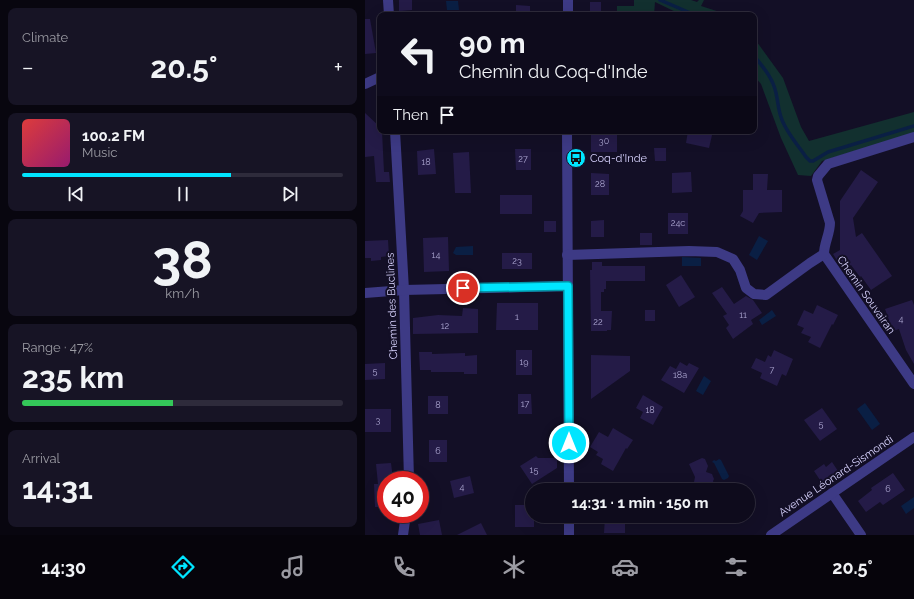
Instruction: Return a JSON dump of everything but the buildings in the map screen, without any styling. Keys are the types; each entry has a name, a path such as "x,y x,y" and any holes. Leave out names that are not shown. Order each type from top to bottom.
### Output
{"street":[{"path":"388,0 389,12"},
{"path":"568,0 568,12"},
{"path":"365,84 377,78"},
{"name":"Chemin des Buclines","path":"395,134 405,311 409,471"},
{"path":"567,134 569,483"},
{"name":"Chemin Souvairan","path":"914,138 828,164 818,176 817,180 830,223 824,254 914,384"},
{"path":"567,255 689,251 717,252 733,259 740,270 746,288 754,294 766,295 824,254"},
{"path":"365,293 404,290 568,286"},
{"name":"Avenue Léonard-Sismondi","path":"771,535 914,437"},
{"path":"832,492 861,535"},
{"path":"403,535 404,523"},
{"path":"569,523 569,535"}],"green space":[{"path":"634,0 691,0 697,2 699,0 704,0 701,6 720,12 676,12 655,2 654,12 617,12 617,6 634,6"},
{"path":"757,42 783,78 801,127 809,141 914,112 914,133 822,161 811,176 798,175 781,138 761,84 757,79"}],"water":[{"path":"446,1 458,1 459,10 447,10"},
{"path":"759,236 768,241 757,260 749,255"},
{"path":"473,246 473,255 456,255 453,253 456,247"},
{"path":"682,257 701,258 701,266 682,266"},
{"path":"772,310 776,316 762,325 759,320"},
{"path":"704,376 711,381 703,395 696,391"},
{"path":"865,403 880,424 872,430 857,409"},
{"path":"719,459 721,460 729,476 724,480 712,462"},
{"path":"914,497 914,508 906,514 901,506"}],"waterway":[{"path":"660,0 688,12"},
{"path":"757,60 773,82 780,114 785,127 810,161 813,161 828,152 914,126"}],"place":[{"name":"Coq-d'Inde","path":"576,158"}],"route":[{"path":"463,288 568,286 569,443"}]}
